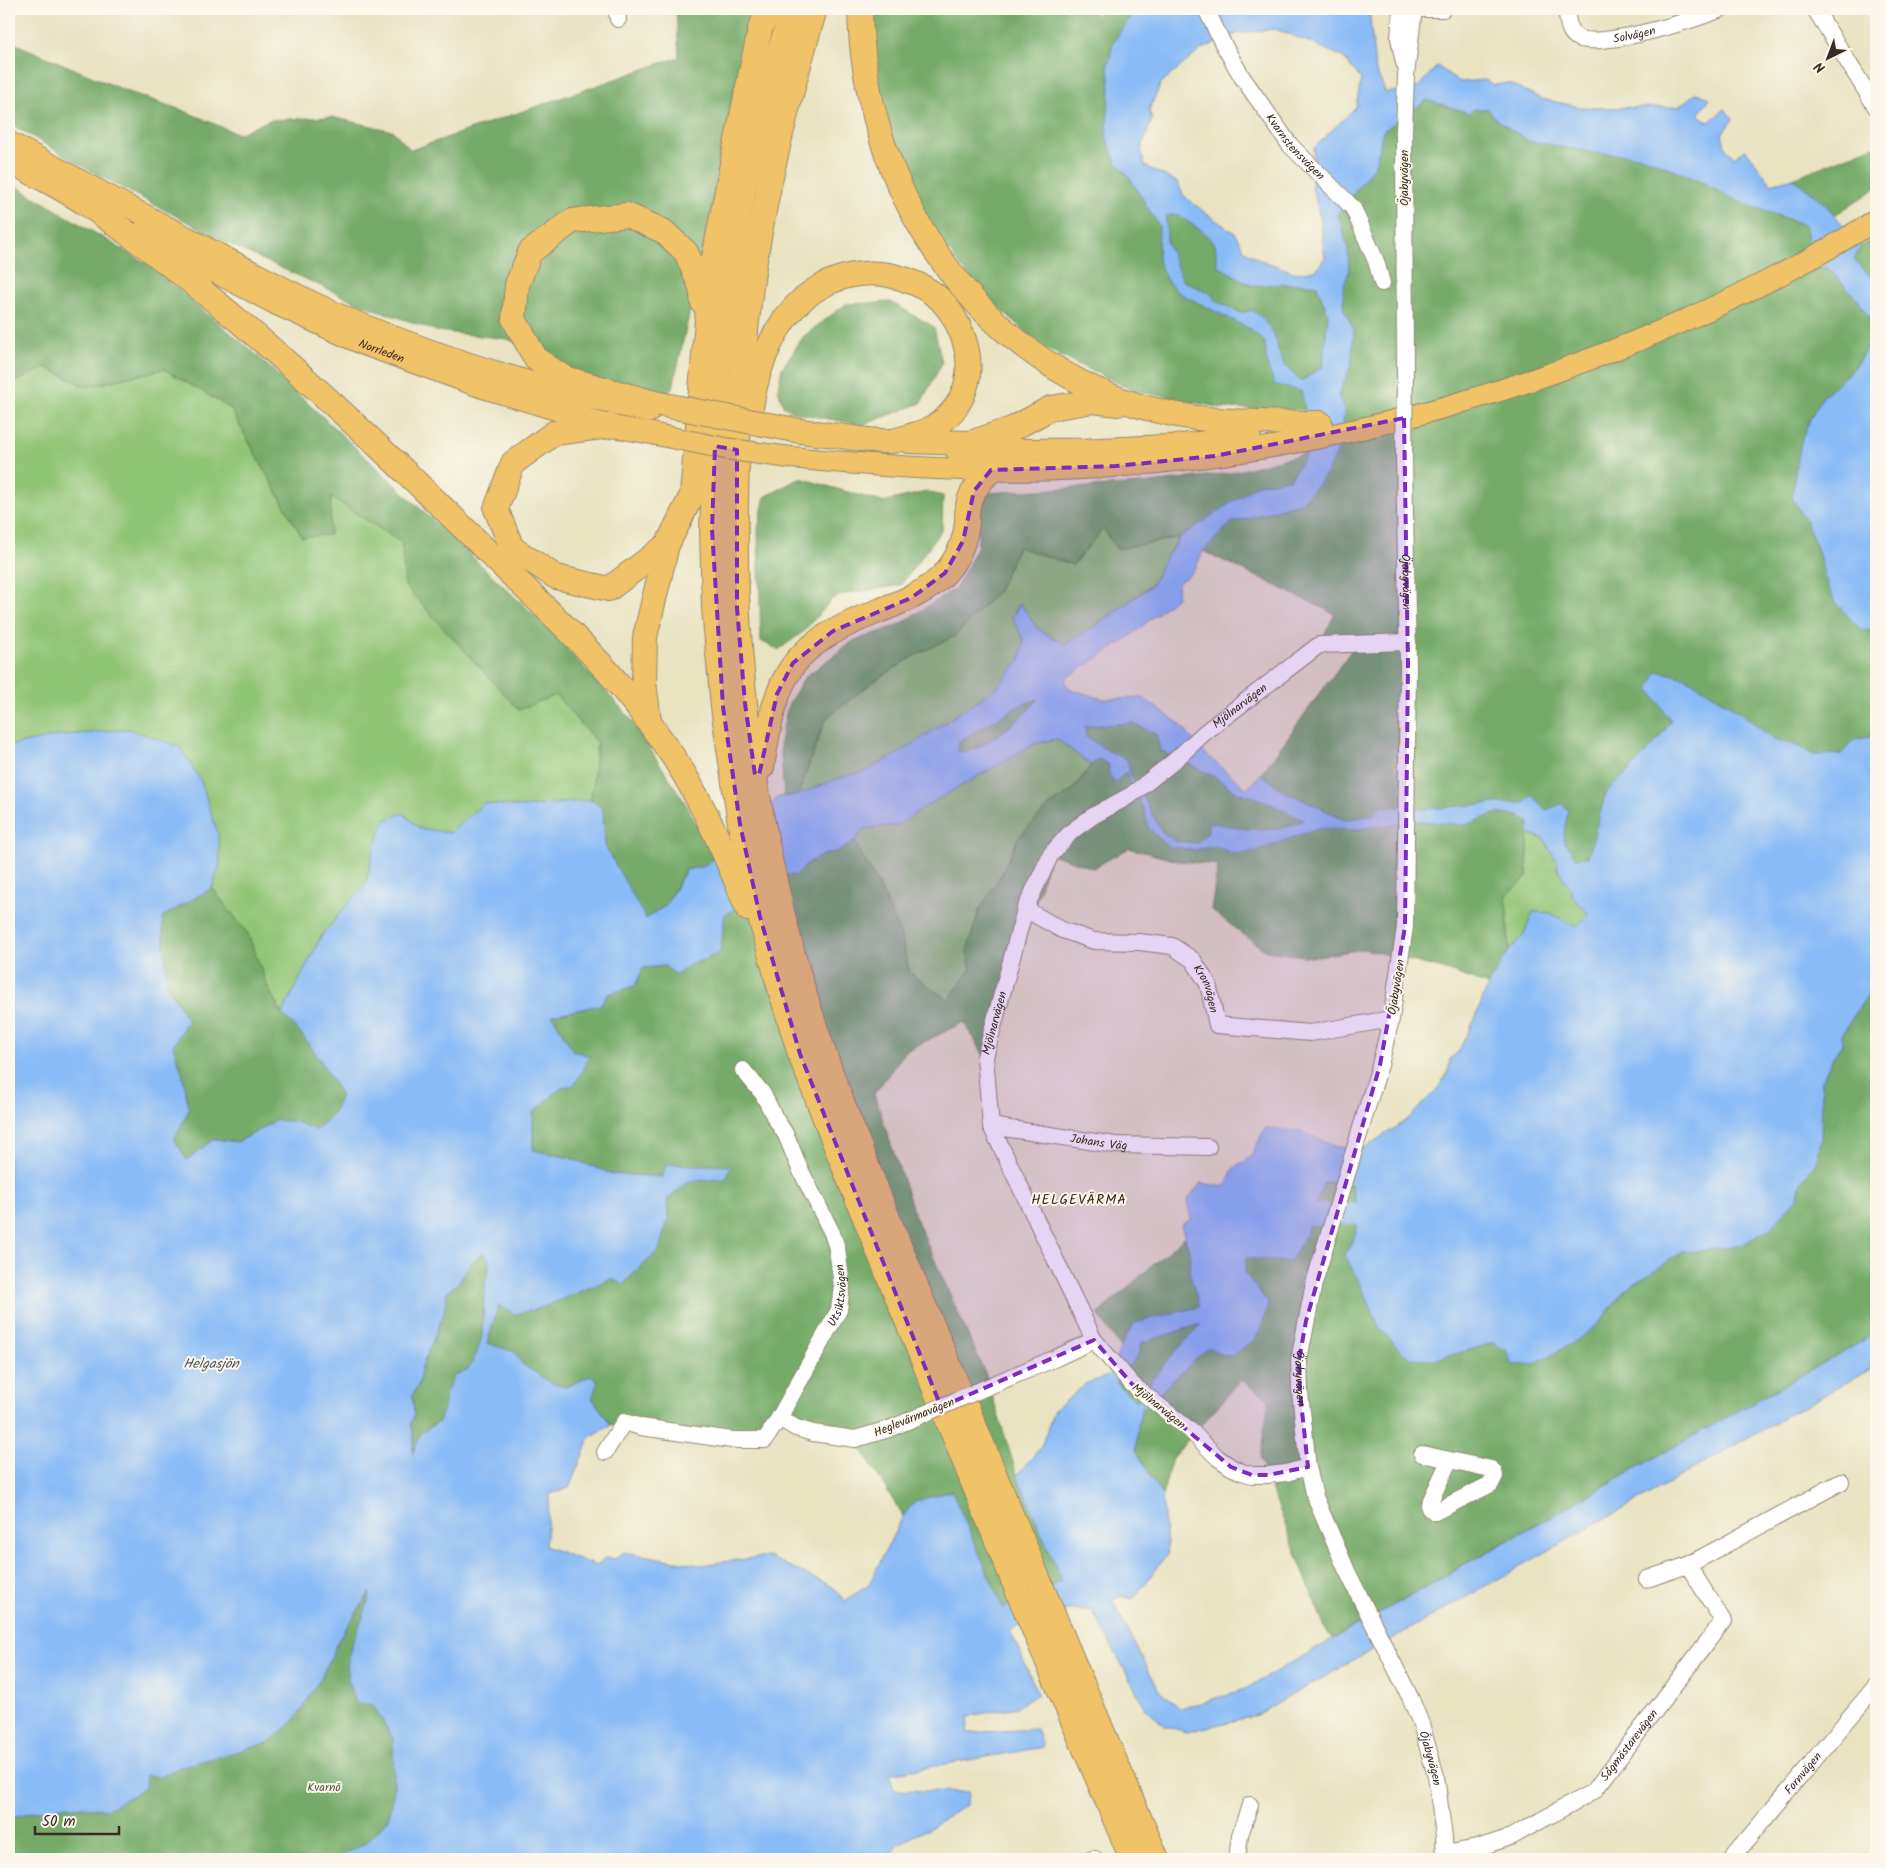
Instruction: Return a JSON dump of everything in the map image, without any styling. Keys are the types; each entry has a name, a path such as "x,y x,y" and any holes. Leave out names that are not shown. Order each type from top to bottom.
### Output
{"highway":[{"path":"649,722 644,682 645,637 667,545 692,495 711,274 760,29 769,9"},
{"path":"792,9 761,115 740,212 724,313 719,364 712,529 714,608 723,707 740,824 765,916 780,989 800,1054 836,1148 1034,1632 1132,1859"},
{"path":"765,916 759,798 745,703 737,608 736,465 743,362 756,256 792,84 815,9"},
{"path":"860,9 863,58 876,126 904,199 933,249 971,296 1014,338 1063,372 1113,397 1139,406"},
{"name":"Norrleden","path":"9,160 85,204"},
{"path":"85,204 151,251 214,300 310,384 458,524 588,650 649,722 694,791 718,839 797,967 822,1048 856,1138 1055,1621 1157,1859"},
{"path":"654,414 564,378 536,359 514,319 517,285 530,252 572,221 627,215 663,231 686,252 701,288 705,333"},
{"path":"736,465 749,421 754,390 769,348 788,314 811,292 829,282 847,276 880,273 913,282 928,290 952,313 965,343 968,372 965,389 959,404 950,415 933,428 876,442"},
{"path":"593,399 654,414 788,441 970,443 1012,429 1051,408 1093,401 1139,406 1197,419 1294,431 1320,423"},
{"path":"610,426 554,432 512,463 496,509 512,548 556,577 609,589 667,545"},
{"path":"759,798 773,708 784,677 793,664 818,640 833,630 911,598 945,573 959,552 963,541 970,500 974,491 991,470"}],"main road":[{"name":"Norrleden","path":"9,142 138,212 344,317 464,362 593,399"},
{"name":"Norrleden","path":"85,204 219,275 325,328 481,387 610,426 654,414 788,441 892,467 991,470 1049,470 1170,461 1263,449 1294,431"},
{"path":"1849,231 1876,210"},
{"path":"876,442 907,449 991,451 1178,445 1350,424 1447,408 1541,377 1640,340 1752,289 1849,231 1876,220"},
{"path":"1320,423 1350,424"}],"street":[{"name":"Kvarnstensvägen","path":"1206,9 1242,77 1290,145 1353,208 1376,261 1382,283"},
{"name":"Öjabyvägen","path":"1402,9 1399,38 1406,75"},
{"path":"1407,9 1443,9"},
{"name":"Öjabyvägen","path":"1414,9 1406,75 1404,131 1404,460 1408,642 1405,926 1391,1019 1380,1066 1314,1283 1299,1360 1300,1392 1308,1467 1316,1497 1328,1529 1367,1613 1410,1699 1429,1752 1440,1799 1445,1857"},
{"name":"Solvägen","path":"1566,9 1570,30 1575,37 1585,42 1608,40 1667,27 1721,9"},
{"path":"1815,9 1876,107"},
{"name":"Mjölnarvägen","path":"1308,1467 1286,1473 1252,1475 1242,1472 1218,1458 1164,1409 1139,1390 1094,1340 991,1126 985,1057 1025,909 1051,854 1072,831 1130,795 1173,762 1204,732 1319,645 1408,642"},
{"name":"Kronvägen","path":"1025,909 1062,930 1094,941 1139,942 1172,946 1193,960 1208,984 1217,1025 1310,1033 1391,1019"},
{"name":"Utsiktsvägen","path":"743,1070 763,1094 774,1118 786,1135 799,1167 832,1233 837,1248 842,1286 838,1310 779,1418"},
{"name":"Johans Väg","path":"991,1126 1115,1145 1208,1147"},
{"name":"Heglevärmavägen","path":"779,1418 796,1428 813,1433 855,1439 889,1429 1094,1340"},
{"path":"606,1452 624,1422 641,1427 732,1440 765,1440 779,1418"},
{"path":"1422,1454 1448,1461"},
{"path":"1648,1579 1688,1565 1841,1482"},
{"name":"Sågmästarevägen","path":"1445,1857 1511,1837 1594,1791 1722,1621 1688,1565"},
{"name":"Fornvägen","path":"1731,1859 1876,1686"},
{"path":"1237,1859 1240,1835 1250,1805"}],"highlighted area":[{"path":"1404,418 1408,665 1405,927 1380,1065 1306,1321 1299,1360 1300,1392 1308,1467 1268,1475 1252,1475 1231,1467 1132,1384 1094,1340 941,1407 800,1054 760,917 740,824 723,707 712,529 715,446 737,450 737,608 745,703 755,775 759,775 777,694 793,663 833,631 911,598 945,573 963,541 974,491 991,470 1116,466 1215,456"}],"green space":[{"path":"676,9 758,9 730,109 710,219 673,387 661,399 605,384 507,339 437,331 363,305 237,248 98,175 9,123 9,41 126,91 182,110 238,134 270,120 331,117 393,131 411,150 679,57"},
{"path":"873,9 1091,9 1096,15 1113,9 1121,11 1130,17 1113,43 1108,65 1110,88 1106,137 1116,162 1130,178 1159,226 1158,260 1166,279 1177,292 1252,330 1265,342 1267,365 1301,391 1305,410 1222,408 1132,390 1044,348 976,287 927,220 885,119 871,35"},
{"path":"1427,100 1469,113 1474,109 1488,109 1497,120 1529,141 1596,153 1641,156 1774,215 1805,225 1815,267 1828,268 1859,301 1876,333 1854,368 1823,396 1812,415 1802,438 1792,498 1805,519 1818,551 1827,584 1860,629 1876,632 1876,736 1854,740 1841,754 1814,755 1798,746 1773,739 1740,712 1686,678 1649,689 1671,721 1657,741 1606,792 1588,858 1575,858 1546,810 1525,803 1496,803 1426,809 1382,806 1372,815 1344,820 1285,792 1261,774 1356,644 1319,645 1335,614 1203,551 1231,523 1302,502 1338,396 1351,366 1354,330 1344,309 1342,287 1349,272 1348,249 1338,214 1375,165 1383,131"},
{"path":"1876,145 1876,188 1835,215 1825,204 1793,178"},
{"path":"9,182 149,265 251,350 548,628 630,718 689,809 714,857 705,866 685,870 665,906 645,919 605,846 603,809 591,800 597,743 556,695 519,710 405,586 402,543 331,497 330,535 302,537 230,408 164,369 86,387 46,367 9,385"},
{"path":"1176,213 1204,232 1215,245 1218,266 1252,286 1316,284 1328,314 1323,367 1301,381 1285,366 1278,350 1276,339 1252,310 1241,313 1216,301 1210,293 1183,281 1167,243 1166,216"},
{"path":"1876,236 1876,282 1854,259 1861,246"},
{"path":"891,302 934,327 942,363 921,403 863,425 797,413 784,407 778,389 782,368 804,336 846,304"},
{"path":"46,367 86,387 164,369 230,408 302,537 331,497 402,543 405,586 556,695 597,743 591,800 522,807 484,803 450,833 419,828 403,813 373,851 366,883 322,935 282,1014 268,988 248,934 212,888 220,864 201,781 129,729 57,736 9,746 9,385"},
{"path":"1307,453 1289,479 1258,484 1181,537 1117,549 1103,529 1073,565 1018,547 998,591 955,636 916,655 874,681 826,718 798,795 784,796 780,742 788,705 804,678 853,641 897,626 956,588 978,546 978,521 986,493 1143,484 1230,473"},
{"path":"800,478 882,502 926,492 943,496 942,529 901,585 845,594 833,598 803,632 778,650 761,641 758,528 765,497"},
{"path":"1103,528 1117,549 1180,537 1164,560 1152,584 1095,626 1065,644 1038,629 1020,604 1012,617 1024,641 1020,660 996,688 903,751 866,771 837,779 798,795 826,718 874,681 916,655 955,635 998,591 1018,547 1073,565"},
{"path":"1040,698 1018,720 990,740 968,752 957,752 959,741 1019,706"},
{"path":"1132,723 1156,734 1160,750 1217,778 1236,792 1260,799 1303,820 1291,825 1268,830 1244,829 1208,822 1209,832 1197,843 1175,841 1162,832 1130,773 1127,759 1112,753 1086,737 1085,726"},
{"path":"1057,739 1091,765 1074,789 1048,807 1019,837 1001,875 979,911 967,951 971,969 948,1001 910,974 900,934 883,894 854,841 864,829 898,825 921,809 1034,744"},
{"path":"1099,759 1109,766 1126,772 1143,808 1149,829 1169,847 1195,850 1216,846 1234,854 1318,828 1350,830 1419,821 1466,825 1497,813 1518,816 1529,822 1527,877 1506,896 1509,951 1488,985 1443,969 1364,949 1311,957 1266,951 1211,910 1218,865 1178,861 1129,848 1093,868 1051,854 985,1057 964,1022 906,1051 874,1094 915,1216 985,1373 1017,1475 1062,1581 1003,1609 952,1491 915,1501 903,1516 855,1439 779,1418 765,1440 625,1422 611,1425 592,1398 598,1380 590,1376 566,1387 550,1383 522,1364 515,1352 487,1343 499,1304 515,1314 541,1308 610,1279 623,1284 659,1250 668,1219 667,1200 690,1181 726,1179 611,1174 570,1158 533,1150 533,1113 561,1088 590,1056 573,1051 552,1015 600,1005 608,994 635,986 643,968 665,966 676,975 688,966 720,953 725,915 786,875 797,874 809,862 825,854 840,851 854,841 883,894 900,934 910,973 948,1000 971,969 967,951 979,911 1001,875 1019,837 1048,807 1074,789 1091,765"},
{"path":"1528,833 1544,839 1557,862 1558,870 1570,888 1572,897 1589,914 1576,927 1550,913 1534,912 1523,936 1509,951 1506,896 1527,876"},
{"path":"212,888 248,934 268,988 282,1014 298,1028 313,1048 341,1096 332,1115 316,1130 296,1122 277,1120 238,1142 214,1139 187,1160 174,1139 189,1110 182,1072 173,1046 188,1020 167,986 162,917"},
{"path":"1876,982 1876,1333 1332,1639 1324,1626 1260,1459 1269,1399 1241,1380 1172,1458 1162,1496 1136,1450 1138,1424 1142,1409 1209,1346 1221,1355 1253,1284 1245,1273 1246,1258 1290,1261 1305,1236 1324,1182 1351,1184 1358,1213 1355,1235 1345,1255 1365,1293 1379,1327 1437,1359 1493,1343 1506,1350 1596,1326 1625,1290 1682,1252 1709,1250 1743,1244 1798,1197 1801,1181 1816,1163 1821,1140 1822,1081 1833,1057 1842,1044 1842,1034"},
{"path":"1184,1237 1191,1256 1190,1273 1200,1307 1134,1323 1120,1347 1098,1314"},
{"path":"483,1253 489,1260 489,1270 485,1283 482,1336 477,1353 468,1369 454,1376 446,1392 444,1409 439,1422 430,1426 411,1458 411,1424 414,1414 412,1396 419,1383 421,1369 444,1313 447,1292 459,1282 469,1265"},
{"path":"1202,1324 1166,1362 1136,1401 1116,1382 1138,1355 1141,1343"},
{"name":"Kvarnö","path":"371,1590 367,1605 373,1705 393,1738 394,1789 388,1819 366,1843 333,1859 252,1859 238,1857 227,1859 131,1859 9,1852 9,1818 68,1806 107,1809 146,1775 161,1777 177,1768 268,1743 322,1676 340,1637"}],"water":[{"name":"Helgasjön","path":"1150,9 1369,9 1375,68 1386,93 1418,87 1437,66 1460,82 1485,80 1494,85 1509,83 1542,99 1584,108 1678,107 1696,93 1710,98 1698,115 1709,122 1725,109 1733,119 1722,134 1726,149 1734,157 1746,150 1771,184 1793,178 1825,204 1861,246 1854,259 1876,282 1876,330 1859,301 1828,268 1815,267 1805,225 1739,202 1696,179 1641,156 1596,153 1529,141 1497,120 1488,109 1474,109 1469,113 1427,100 1383,131 1375,165 1338,214 1348,249 1349,272 1343,287 1344,309 1354,330 1351,366 1338,396 1344,407 1342,443 1325,476 1302,502 1231,523 1203,551 1194,571 1178,583 1177,597 1127,639 1066,678 1065,684 1073,690 1103,699 1143,698 1180,724 1201,750 1247,789 1261,774 1285,792 1344,820 1372,815 1382,806 1426,809 1496,803 1524,803 1532,795 1546,810 1561,804 1568,810 1563,839 1576,858 1588,857 1606,792 1657,741 1671,721 1649,689 1657,671 1686,678 1740,712 1773,739 1798,746 1814,755 1841,754 1854,740 1876,736 1876,982 1842,1034 1842,1044 1833,1057 1822,1081 1821,1140 1816,1163 1801,1181 1798,1197 1771,1228 1743,1244 1709,1250 1682,1252 1625,1290 1596,1326 1573,1343 1533,1364 1512,1365 1506,1350 1493,1343 1437,1359 1411,1358 1402,1352 1379,1327 1365,1293 1345,1255 1355,1235 1358,1213 1351,1184 1324,1182 1305,1236 1290,1262 1246,1258 1245,1273 1268,1303 1263,1323 1255,1340 1231,1356 1221,1355 1209,1347 1142,1409 1138,1424 1136,1450 1162,1496 1168,1554 1133,1599 1121,1596 1112,1600 1159,1690 1181,1709 1245,1689 1876,1333 1876,1366 1257,1715 1187,1732 1165,1726 1146,1709 1092,1610 1067,1610 1010,1630 1038,1694 1017,1707 969,1716 967,1733 1036,1729 1043,1747 889,1774 894,1790 969,1792 966,1805 932,1827 896,1845 891,1859 333,1859 366,1843 388,1819 394,1789 393,1738 373,1705 357,1703 350,1687 348,1673 348,1659 370,1592 340,1637 322,1676 294,1721 268,1743 177,1768 161,1777 146,1775 145,1788 107,1809 68,1806 9,1818 9,746 57,736 129,729 180,747 201,781 218,834 220,864 212,888 162,917 167,986 188,1020 173,1046 182,1072 189,1110 174,1139 187,1160 214,1139 238,1142 277,1120 296,1122 316,1130 332,1115 341,1096 308,1042 282,1014 322,935 366,883 373,851 385,820 403,813 419,828 450,833 484,803 522,807 591,800 603,809 605,846 646,919 665,906 686,870 705,866 778,797 798,795 837,779 866,771 903,751 996,688 1020,660 1024,641 1012,617 1020,603 1038,629 1065,644 1095,626 1152,585 1164,560 1181,537 1258,484 1290,479 1307,453 1305,410 1301,391 1275,385 1267,365 1265,342 1252,330 1177,292 1166,279 1158,260 1159,226 1130,178 1116,162 1106,137 1110,88 1108,66 1113,43 1130,17","holes":["1275,29 1307,41 1343,57 1361,79 1356,107 1314,148 1312,187 1320,217 1325,258 1316,270 1296,273 1260,260 1245,251 1235,233 1184,196 1177,182 1145,166 1141,150 1152,119 1149,110 1161,83 1202,49 1239,33","1176,214 1204,232 1215,245 1218,266 1253,286 1316,284 1328,314 1323,367 1301,381 1285,366 1278,350 1276,339 1263,318 1252,310 1241,313 1216,301 1210,293 1183,281 1167,243 1166,216","1038,699 1026,713 977,748 966,752 957,751 959,741 1019,706","1132,723 1156,734 1160,750 1217,778 1236,792 1260,799 1303,820 1292,825 1268,830 1256,830 1208,822 1208,832 1197,843 1175,841 1162,832 1130,773 1127,759 1112,753 1086,737 1085,726","1057,739 1091,765 1099,759 1109,765 1109,775 1116,782 1126,772 1143,808 1149,829 1169,847 1195,850 1216,846 1234,854 1256,851 1318,828 1350,830 1419,821 1466,825 1497,813 1518,816 1529,822 1528,833 1544,839 1557,862 1558,870 1570,888 1572,897 1589,914 1576,927 1550,913 1533,912 1523,936 1509,951 1488,985 1475,1019 1458,1052 1450,1059 1448,1072 1437,1089 1407,1120 1364,1148 1336,1147 1301,1131 1265,1128 1251,1157 1233,1169 1225,1187 1201,1183 1187,1200 1191,1220 1181,1225 1191,1256 1190,1273 1199,1307 1134,1323 1120,1347 1112,1372 1108,1376 1087,1383 1054,1410 1041,1447 1017,1475 1062,1581 1003,1608 952,1491 915,1501 903,1516 869,1584 845,1601 833,1587 767,1556 700,1565 624,1552 615,1559 604,1558 597,1566 545,1546 550,1494 569,1488 590,1437 611,1425 592,1398 598,1381 590,1376 566,1387 551,1383 522,1364 515,1352 487,1343 499,1305 515,1314 541,1308 610,1279 623,1284 659,1250 668,1219 667,1200 690,1181 726,1179 731,1166 666,1164 662,1177 612,1174 570,1158 533,1150 533,1113 561,1088 574,1085 590,1056 573,1051 552,1015 600,1005 608,994 635,986 643,968 665,966 676,975 688,966 720,953 725,915 786,875 797,875 809,862 825,854 840,851 854,841 864,829 898,825 921,809 1034,744","483,1253 489,1260 489,1270 485,1283 482,1336 477,1353 468,1369 454,1376 446,1392 444,1409 439,1422 421,1433 412,1455 414,1439 411,1424 414,1414 412,1396 419,1383 421,1369 444,1313 447,1292 459,1282 469,1265","1201,1324 1166,1362 1136,1401 1116,1382 1138,1355 1141,1343"]},
{"path":"1876,333 1876,632 1860,629 1835,602 1805,519 1792,498 1802,438 1812,415 1823,396 1854,368"},
{"path":"9,1852 53,1852 131,1859 9,1859"}],"waterway":[{"path":"1286,1215 1384,1213"}],"district":[{"name":"HELGEVÄRMA","path":"1079,1199"}]}
